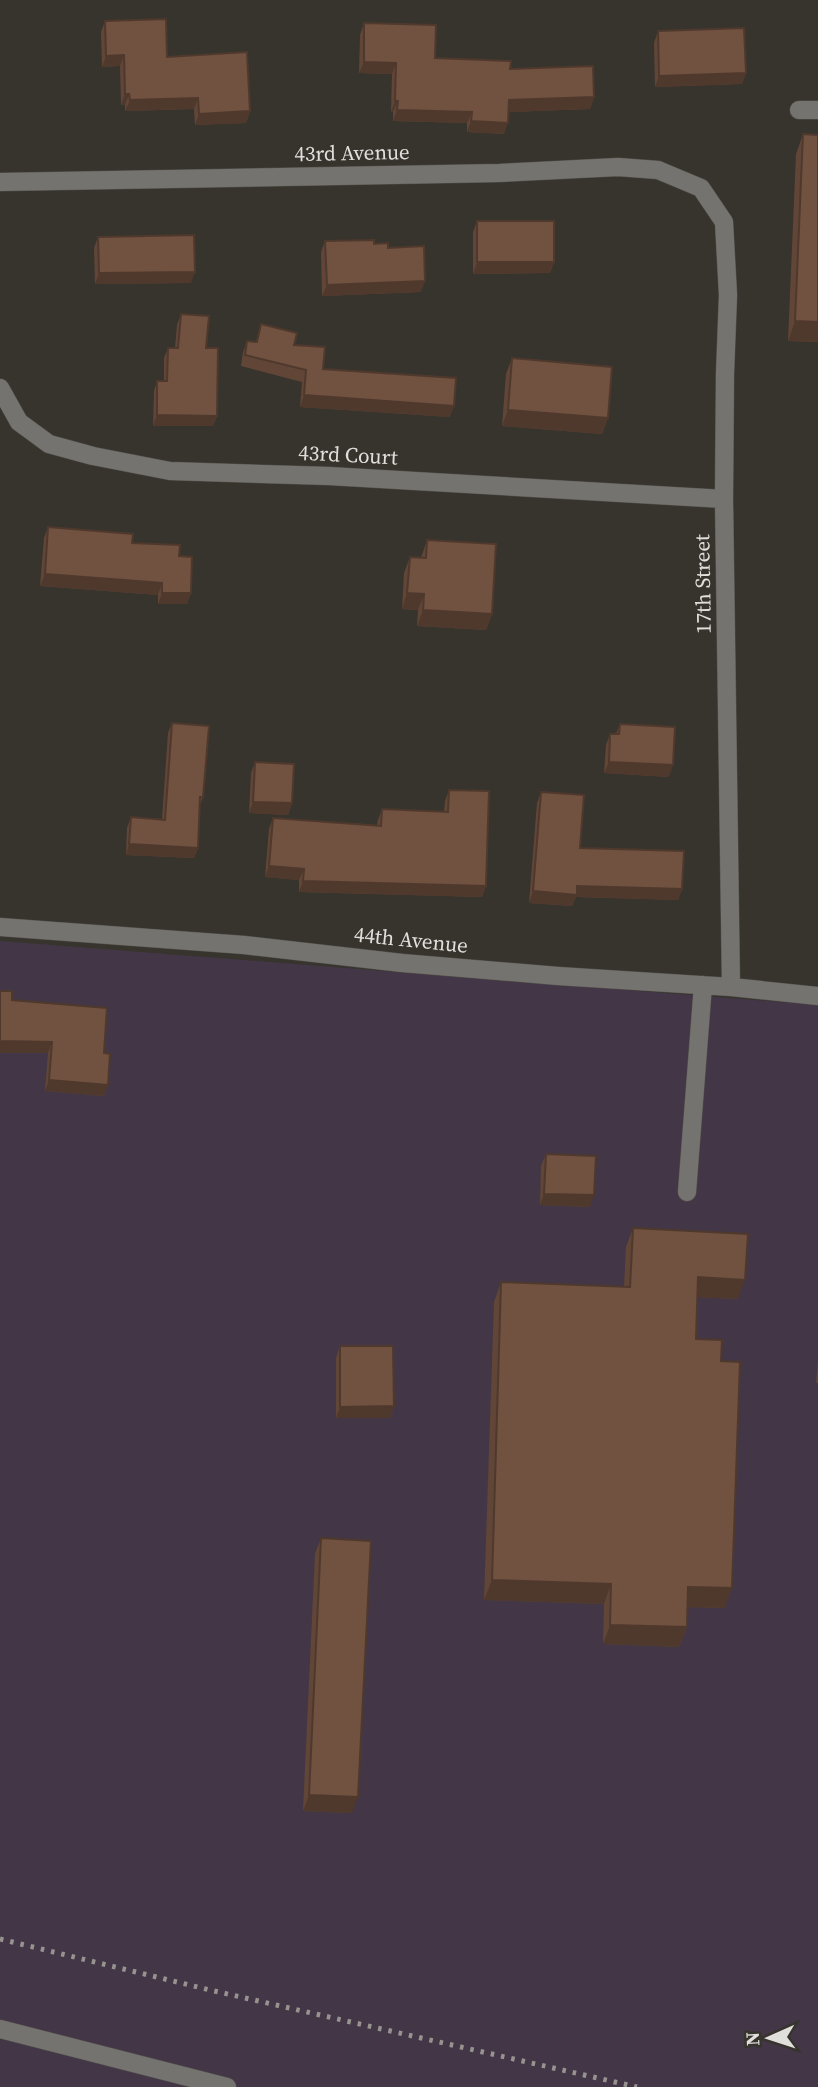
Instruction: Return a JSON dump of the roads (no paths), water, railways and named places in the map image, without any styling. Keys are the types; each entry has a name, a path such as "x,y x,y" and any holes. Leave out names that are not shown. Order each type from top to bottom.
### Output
{"street":[{"path":"799,110 818,110"},
{"name":"43rd Avenue","path":"0,182 485,173 618,167 658,170 701,188"},
{"name":"17th Street","path":"701,188 724,222 728,295 724,499 731,987"},
{"name":"43rd Court","path":"0,387 19,422 49,444 93,456 170,471 329,476 724,499"},
{"name":"44th Avenue","path":"0,927 244,945 441,967 731,987 818,996"},
{"path":"687,1192 703,985"},
{"path":"0,2029 227,2087"}],"railway":[{"path":"0,1939 210,1990 637,2087"}]}
